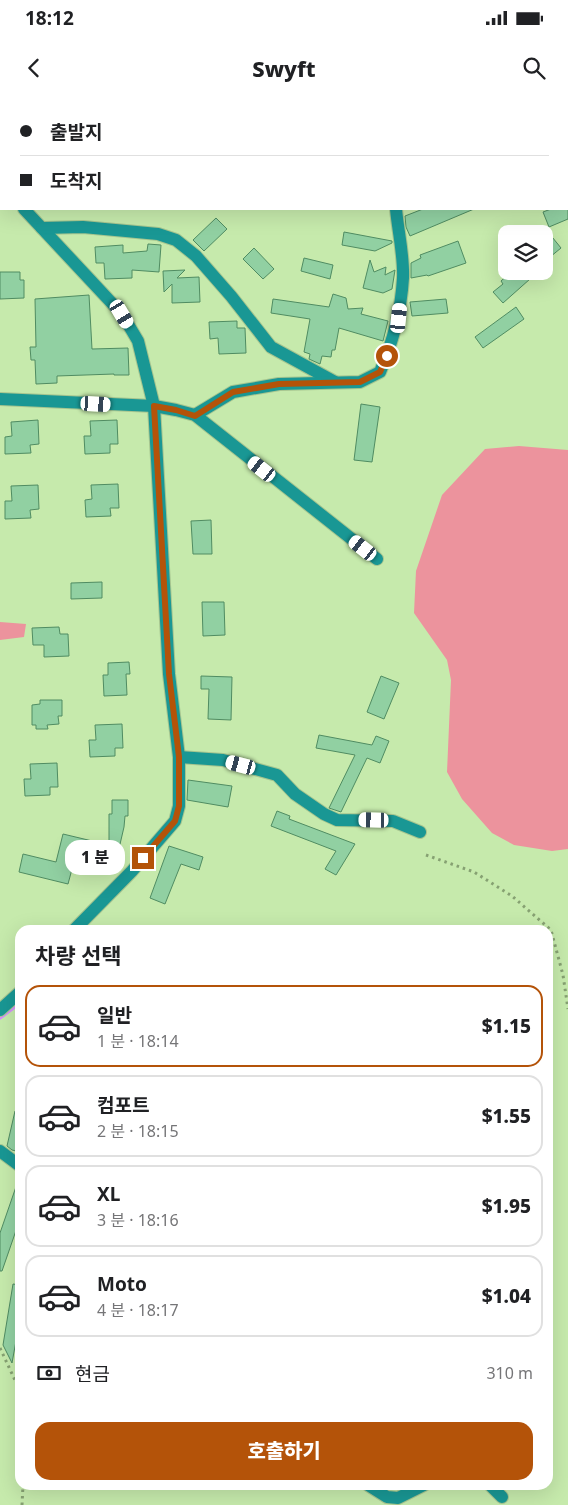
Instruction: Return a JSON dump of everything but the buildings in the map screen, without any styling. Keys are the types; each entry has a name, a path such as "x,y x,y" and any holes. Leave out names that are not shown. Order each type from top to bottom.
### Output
{"street":[{"path":"25,210 122,314 138,341 154,406 169,674 179,757 179,806 175,821 132,871 79,925"},
{"path":"195,416 233,392 279,384 360,382 380,372 399,318 403,277 396,210"},
{"path":"42,228 83,227 158,234 176,240 196,256 231,296 271,347 337,383"},
{"path":"0,399 154,406 195,416 377,559"},
{"path":"179,757 223,760 277,775 295,794 324,814 337,820 394,821 420,832"},
{"path":"0,1010 15,996"},
{"path":"0,1151 15,1162"},
{"path":"376,1490 387,1497 398,1498 414,1490"},
{"path":"495,1490 502,1496"}],"path":[{"path":"426,855 474,872 512,896 546,925"},
{"path":"553,934 563,975 568,1009"},
{"path":"0,1348 15,1380"},
{"path":"22,1505 23,1490"}],"shaded area":[{"path":"519,446 568,450 568,849 552,851 514,845 492,833 462,799 447,772 451,680 447,660 414,613 416,571 442,495 485,449"},
{"path":"0,622 26,624 24,637 0,640"}],"waterway":[{"path":"0,1017 15,1006"}],"route":[{"path":"143,858 175,821 179,806 179,757 169,674 154,406 195,416 233,392 279,384 360,382 380,372 387,356"}]}
